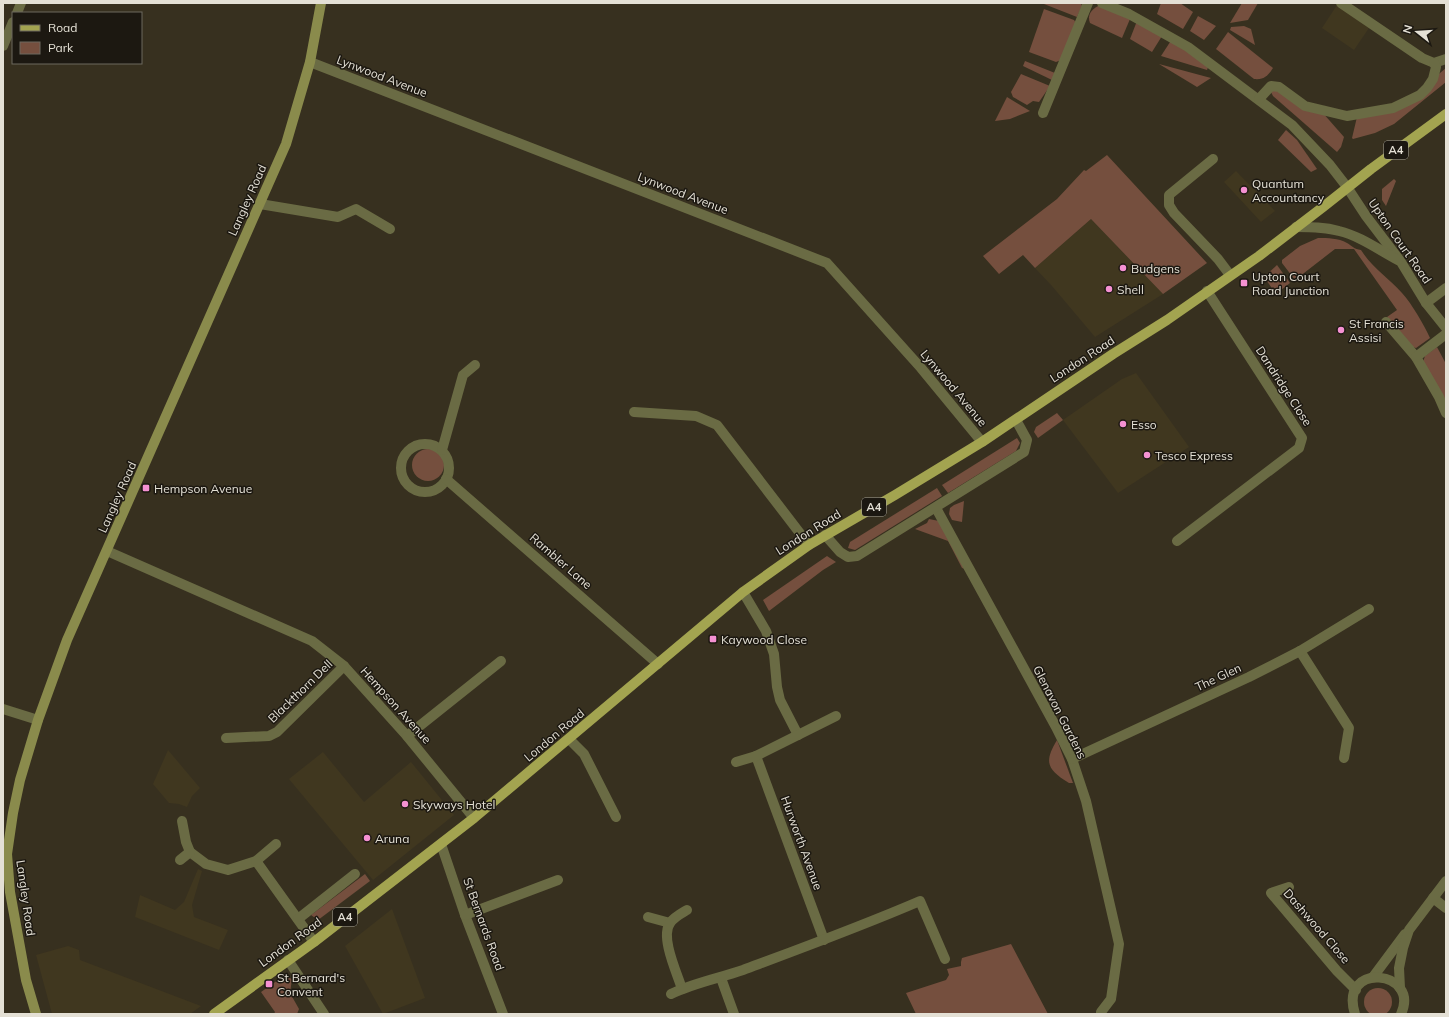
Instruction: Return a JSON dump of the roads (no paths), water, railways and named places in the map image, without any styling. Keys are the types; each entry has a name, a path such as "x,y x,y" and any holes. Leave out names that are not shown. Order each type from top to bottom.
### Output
{"main road":[{"name":"London Road","path":"214,1014 314,942 474,818 743,592 809,545 896,495 982,442 1089,370 1167,320 1259,256 1347,187 1446,114"}],"street":[{"name":"Langley Road","path":"36,1014 26,980 10,892 7,854 20,780 38,720 67,640 286,144 310,62 322,3"},
{"path":"1043,113 1088,3"},
{"name":"Upton Court Road","path":"1102,3 1129,14 1188,47 1259,99 1307,139 1347,187 1366,216 1401,262 1426,303 1446,328"},
{"path":"1341,3 1422,58 1434,63 1446,59"},
{"path":"3,46 12,24"},
{"name":"Lynwood Avenue","path":"310,62 827,263 921,368 982,442"},
{"path":"1259,99 1271,86 1279,87 1305,106 1347,116 1393,108 1420,95 1427,88 1433,79 1436,68 1434,63"},
{"path":"1213,159 1170,195 1169,205 1174,213 1218,259 1230,275"},
{"path":"260,204 338,216 356,209 390,229"},
{"path":"1296,227 1319,227 1350,234 1401,262"},
{"path":"1426,303 1446,288"},
{"name":"Dandridge Close","path":"1177,541 1299,448 1302,438 1207,292"},
{"path":"1386,322 1416,357 1439,397 1446,413"},
{"path":"1416,357 1446,334"},
{"path":"442,450 463,375 475,365"},
{"path":"634,412 696,416 717,425 809,545"},
{"path":"826,535 840,552 848,557 857,556 1024,452 1027,440 1016,420"},
{"path":"419,444 435,446 442,450 448,461 449,467 446,479 441,486 427,492 419,491 409,485 402,475 401,468 402,460 406,453 412,447 419,444"},
{"name":"Rambler Lane","path":"446,479 658,664"},
{"name":"Glenavon Gardens","path":"936,508 1056,727 1072,759 1086,801 1119,944 1111,999 1101,1012"},
{"name":"Hempson Avenue","path":"107,551 312,642 344,666 407,736 474,818"},
{"path":"743,592 766,631 774,654 780,700 798,735"},
{"name":"The Glen","path":"1072,759 1249,677 1300,651 1369,609"},
{"path":"1300,651 1349,728 1344,758"},
{"path":"407,736 500,661"},
{"name":"Blackthorn Dell","path":"226,738 269,736 276,732 344,666"},
{"path":"3,709 38,720"},
{"path":"736,762 756,756 836,716"},
{"path":"569,739 584,754 616,817"},
{"name":"Hurworth Avenue","path":"756,756 824,940"},
{"path":"182,822 186,842 190,852 206,864 228,870 256,861 276,844"},
{"name":"St Bernards Road","path":"441,844 503,1014"},
{"path":"180,860 190,852"},
{"path":"256,861 314,942"},
{"path":"298,919 355,874"},
{"path":"466,915 558,880"},
{"path":"1352,1011 1353,998 1360,984 1373,977 1397,943 1409,930 1446,880"},
{"name":"Dashwood Close","path":"1289,887 1271,893 1337,971 1356,990"},
{"path":"1433,898 1446,908"},
{"path":"671,994 682,989 721,978 824,940 920,900 945,959"},
{"path":"682,989 670,952 667,931 670,923 687,910"},
{"path":"648,917 670,923"},
{"path":"1402,1014 1404,1004 1400,988 1399,968 1402,948 1409,930"},
{"path":"288,960 324,1014"},
{"path":"1373,977 1387,978 1400,988"},
{"path":"721,978 734,1014"}],"place":[{"name":"Quantum Accountancy","path":"1244,190"},
{"name":"Budgens","path":"1123,268"},
{"name":"Upton Court Road Junction","path":"1244,283"},
{"name":"Shell","path":"1109,289"},
{"name":"St Francis Assisi","path":"1341,330"},
{"name":"Esso","path":"1123,424"},
{"name":"Tesco Express","path":"1147,455"},
{"name":"Hempson Avenue","path":"146,488"},
{"name":"Kaywood Close","path":"713,639"},
{"name":"Skyways Hotel","path":"405,804"},
{"name":"Aruna","path":"367,838"},
{"name":"St Bernard's Convent","path":"269,984"}]}
